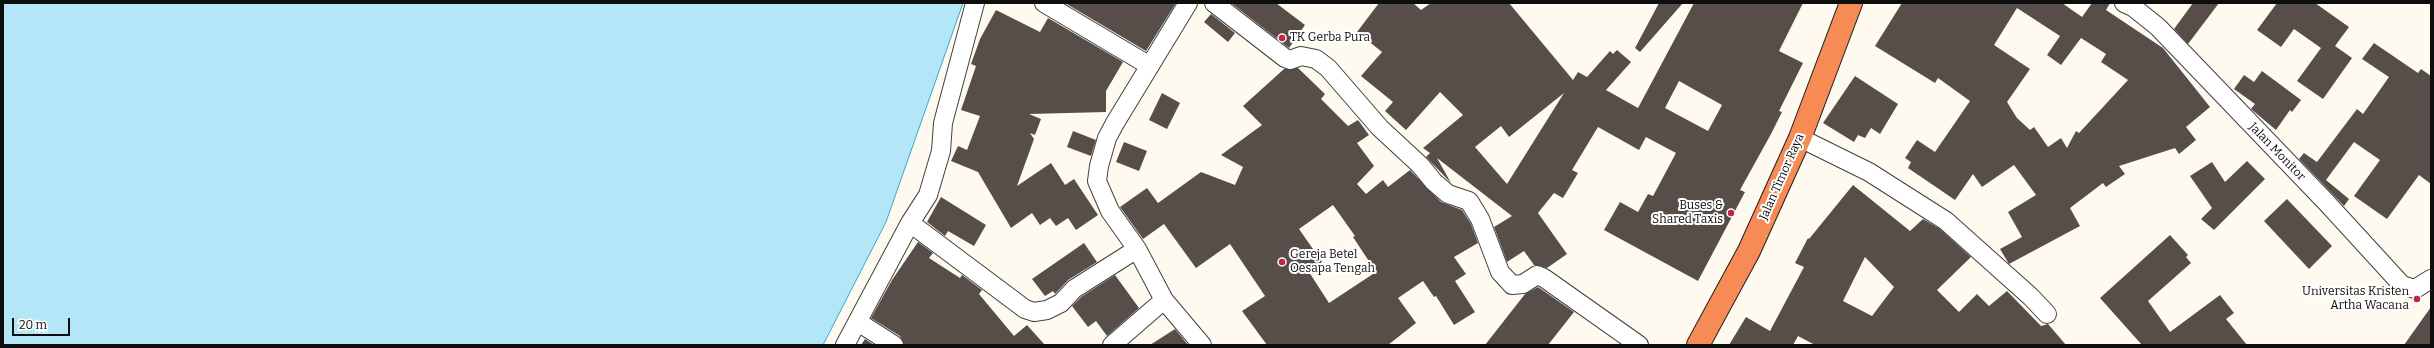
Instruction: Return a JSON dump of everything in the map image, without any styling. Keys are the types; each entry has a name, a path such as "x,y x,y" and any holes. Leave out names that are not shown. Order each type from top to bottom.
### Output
{"highway":[{"name":"Jalan Timor Raya","path":"1698,345 1749,251 1800,138 1851,3"}],"street":[{"path":"845,345 910,224 928,194 941,151 943,123 975,3"},
{"path":"1044,3 1150,66"},
{"path":"1188,3 1107,138 1099,166 1097,181 1110,212 1137,249 1164,300 1202,345"},
{"path":"1214,3 1285,58 1290,60 1300,56 1316,59 1328,68 1380,128 1420,165 1434,182 1448,194 1469,201 1480,219 1500,272 1512,285 1523,284 1537,275 1544,278 1639,345"},
{"name":"Jalan Monitor","path":"2124,3 2133,7 2158,27 2326,202 2402,285 2415,289 2431,278"},
{"path":"1800,138 1868,172 1946,221 2031,297 2047,314"},
{"path":"910,224 1025,309 1034,312 1047,310 1061,302 1074,289 1137,249"},
{"path":"1112,345 1164,300"},
{"path":"858,322 894,345"}],"water":[{"path":"3,3 963,3 886,222 823,345 3,345"}],"building":[{"path":"1065,3 1176,3 1146,51"},
{"name":"TK Gerba Pura","path":"1231,3 1276,3 1305,25 1289,48"},
{"path":"1379,3 1413,3 1421,10 1431,3 1509,3 1573,80 1578,72 1587,77 1610,51 1613,54 1617,50 1631,62 1606,90 1638,108 1694,3 1803,3 1779,51 1803,63 1779,111 1782,112 1740,190 1745,192 1698,281 1604,230 1620,202 1638,212 1648,194 1653,196 1676,153 1646,137 1639,150 1598,127 1572,170 1578,173 1563,198 1554,193 1538,213 1567,254 1547,268 1534,265 1524,251 1507,262 1494,227 1512,216 1437,158 1451,183 1426,157 1430,153 1423,148 1463,115 1440,92 1406,130 1385,111 1393,102 1361,76 1382,52 1357,32","holes":["1679,81 1722,105 1708,131 1665,108","1564,93 1507,184 1475,147 1501,126 1509,137"]},
{"path":"1659,3 1683,3 1640,52 1635,48"},
{"path":"1902,3 2062,3 2082,17 2092,3 2110,3 2106,10 2163,48 2210,107 2186,127 2196,140 2179,154 2175,148 2119,166 2125,174 2106,187 2103,183 2070,208 2080,226 2009,264 2000,249 2022,237 2008,212 2036,195 2014,165 1982,187 1973,174 1955,200 1908,168 1911,162 1905,158 1917,140 1935,152 1970,101 1938,78 1935,83 1875,46","holes":["2017,8 2060,36 2047,55 2061,65 2081,38 2106,54 2101,62 2128,80 2079,133 2076,131 2067,148 2061,138 2048,147 2034,127 2030,130 2017,118 2007,102 2030,69 1994,45"]},
{"path":"2193,3 2219,3 2188,44 2174,29"},
{"path":"2277,3 2315,3 2349,27 2335,46 2352,58 2323,99 2297,81 2321,48 2294,29 2281,47 2257,30"},
{"path":"996,10 1040,32 1048,18 1123,62 1106,91 1106,112 1029,114 1041,119 1035,135 1030,133 1034,139 1017,186 1051,163 1065,185 1074,179 1098,215 1076,230 1068,218 1056,226 1050,218 1040,225 1032,213 1011,228 978,172 951,161 958,146 967,150 980,116 961,110 976,66 971,64 980,39"},
{"path":"1211,14 1235,33 1228,42 1204,22"},
{"path":"2374,43 2418,73 2421,69 2431,76 2431,184 2419,175 2387,219 2354,196 2380,160 2354,142 2326,180 2349,199 2344,206 2299,159 2304,153 2317,162 2357,109 2363,114 2389,77 2362,59"},
{"path":"1298,68 1325,94 1321,99 1348,126 1358,120 1369,135 1357,143 1374,166 1357,184 1366,194 1383,180 1388,187 1410,170 1441,202 1462,210 1471,224 1478,243 1454,257 1466,274 1455,281 1475,312 1454,325 1436,296 1434,297 1423,281 1398,298 1416,323 1388,345 1267,345 1242,311 1265,296 1230,244 1196,268 1164,224 1143,239 1120,207 1147,188 1158,203 1201,172 1235,185 1243,167 1221,155 1262,125 1243,106 1284,69","holes":["1333,205 1355,236 1353,237 1376,272 1329,303 1309,272 1322,262 1299,229"]},
{"path":"2262,71 2301,100 2292,112 2290,110 2276,130 2251,109 2255,104 2234,89 2244,75 2254,82"},
{"path":"1855,76 1898,104 1880,134 1871,128 1865,138 1858,135 1854,142 1823,123"},
{"path":"1162,93 1180,103 1167,129 1149,120"},
{"path":"1073,131 1096,140 1091,156 1067,147"},
{"path":"1124,142 1147,151 1139,171 1116,162"},
{"path":"2247,161 2265,179 2214,230 2201,219 2212,208 2190,176 2212,162 2225,182"},
{"path":"1853,185 1910,231 1923,219 1940,229 1971,257 1937,290 1959,312 1977,294 1989,306 2007,291 2041,326 2048,324 2066,345 1815,345 1798,336 1793,345 1729,345 1746,317 1770,331 1804,267 1795,263 1808,238 1809,239","holes":["1865,257 1894,287 1872,316 1843,301"]},
{"path":"941,197 986,225 974,246 948,231 945,236 927,222"},
{"path":"2287,199 2332,246 2309,269 2264,221"},
{"path":"2170,235 2188,255 2186,257 2191,263 2148,301 2170,332 2220,295 2234,313 2226,319 2247,345 2142,345 2100,298"},
{"path":"918,242 933,253 929,258 960,278 962,275 982,290 979,294 1014,336 1027,325 1045,345 904,345 900,336 871,318 892,280"},
{"path":"1084,243 1097,262 1068,280 1055,294 1053,291 1045,296 1032,279"},
{"path":"1115,275 1139,308 1107,336 1096,321 1088,327 1072,306 1081,297"},
{"path":"1538,287 1574,312 1548,345 1485,345 1525,294"},
{"path":"2431,307 2431,345 2404,345"},
{"path":"1175,329 1188,345 1150,345"},
{"path":"865,339 874,345 861,345"}],"place":[{"name":"TK Gerba Pura","path":"1282,38"},
{"name":"Buses & Shared Taxis","path":"1731,213"},
{"name":"Gereja Betel Oesapa Tengah","path":"1282,262"},
{"name":"Universitas Kristen Artha Wacana","path":"2417,299"}]}
